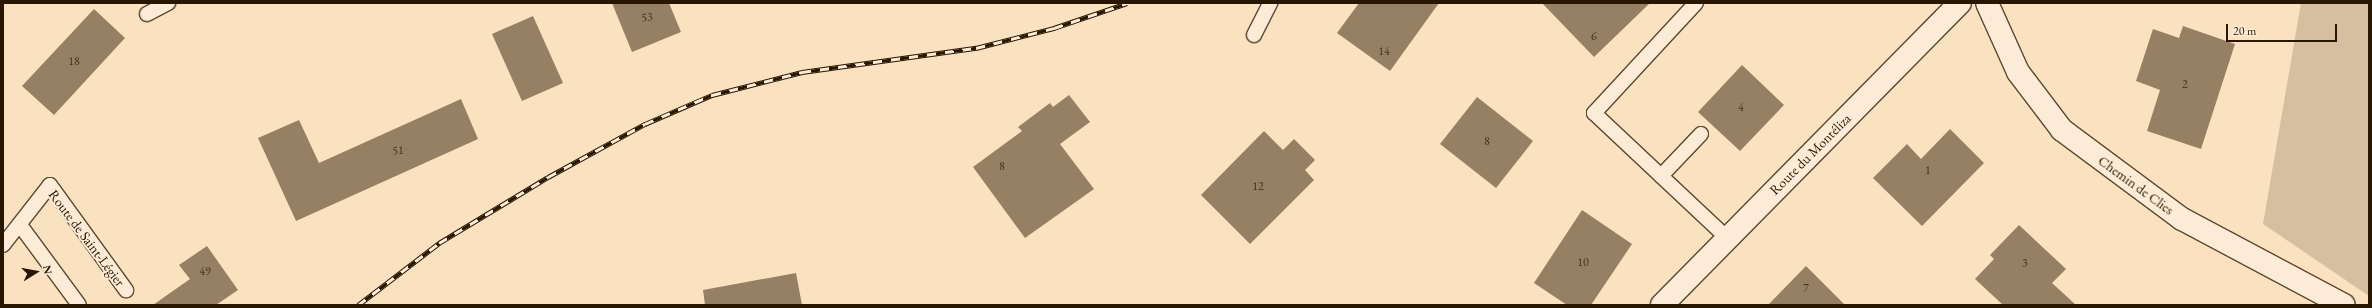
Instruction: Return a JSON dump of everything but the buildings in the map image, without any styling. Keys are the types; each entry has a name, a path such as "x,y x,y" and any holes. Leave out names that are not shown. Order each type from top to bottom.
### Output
{"street":[{"name":"Route du Montéliza","path":"1662,305 1960,3"},
{"name":"Chemin de Clies","path":"1987,3 2018,72 2062,130 2182,219 2344,305"}],"lane":[{"path":"147,14 168,3"},
{"path":"1254,35 1270,3"},
{"path":"1696,3 1594,113 1727,238"},
{"path":"1661,176 1701,134"},
{"name":"Route de Saint-Légier","path":"3,245 50,185 126,290"},
{"path":"20,225 79,305"}],"shaded area":[{"path":"2301,3 2369,3 2369,296 2263,224"}],"railway":[{"path":"358,305 439,243 548,177 645,124 712,95 802,72 976,48 1054,28 1127,3"}]}
